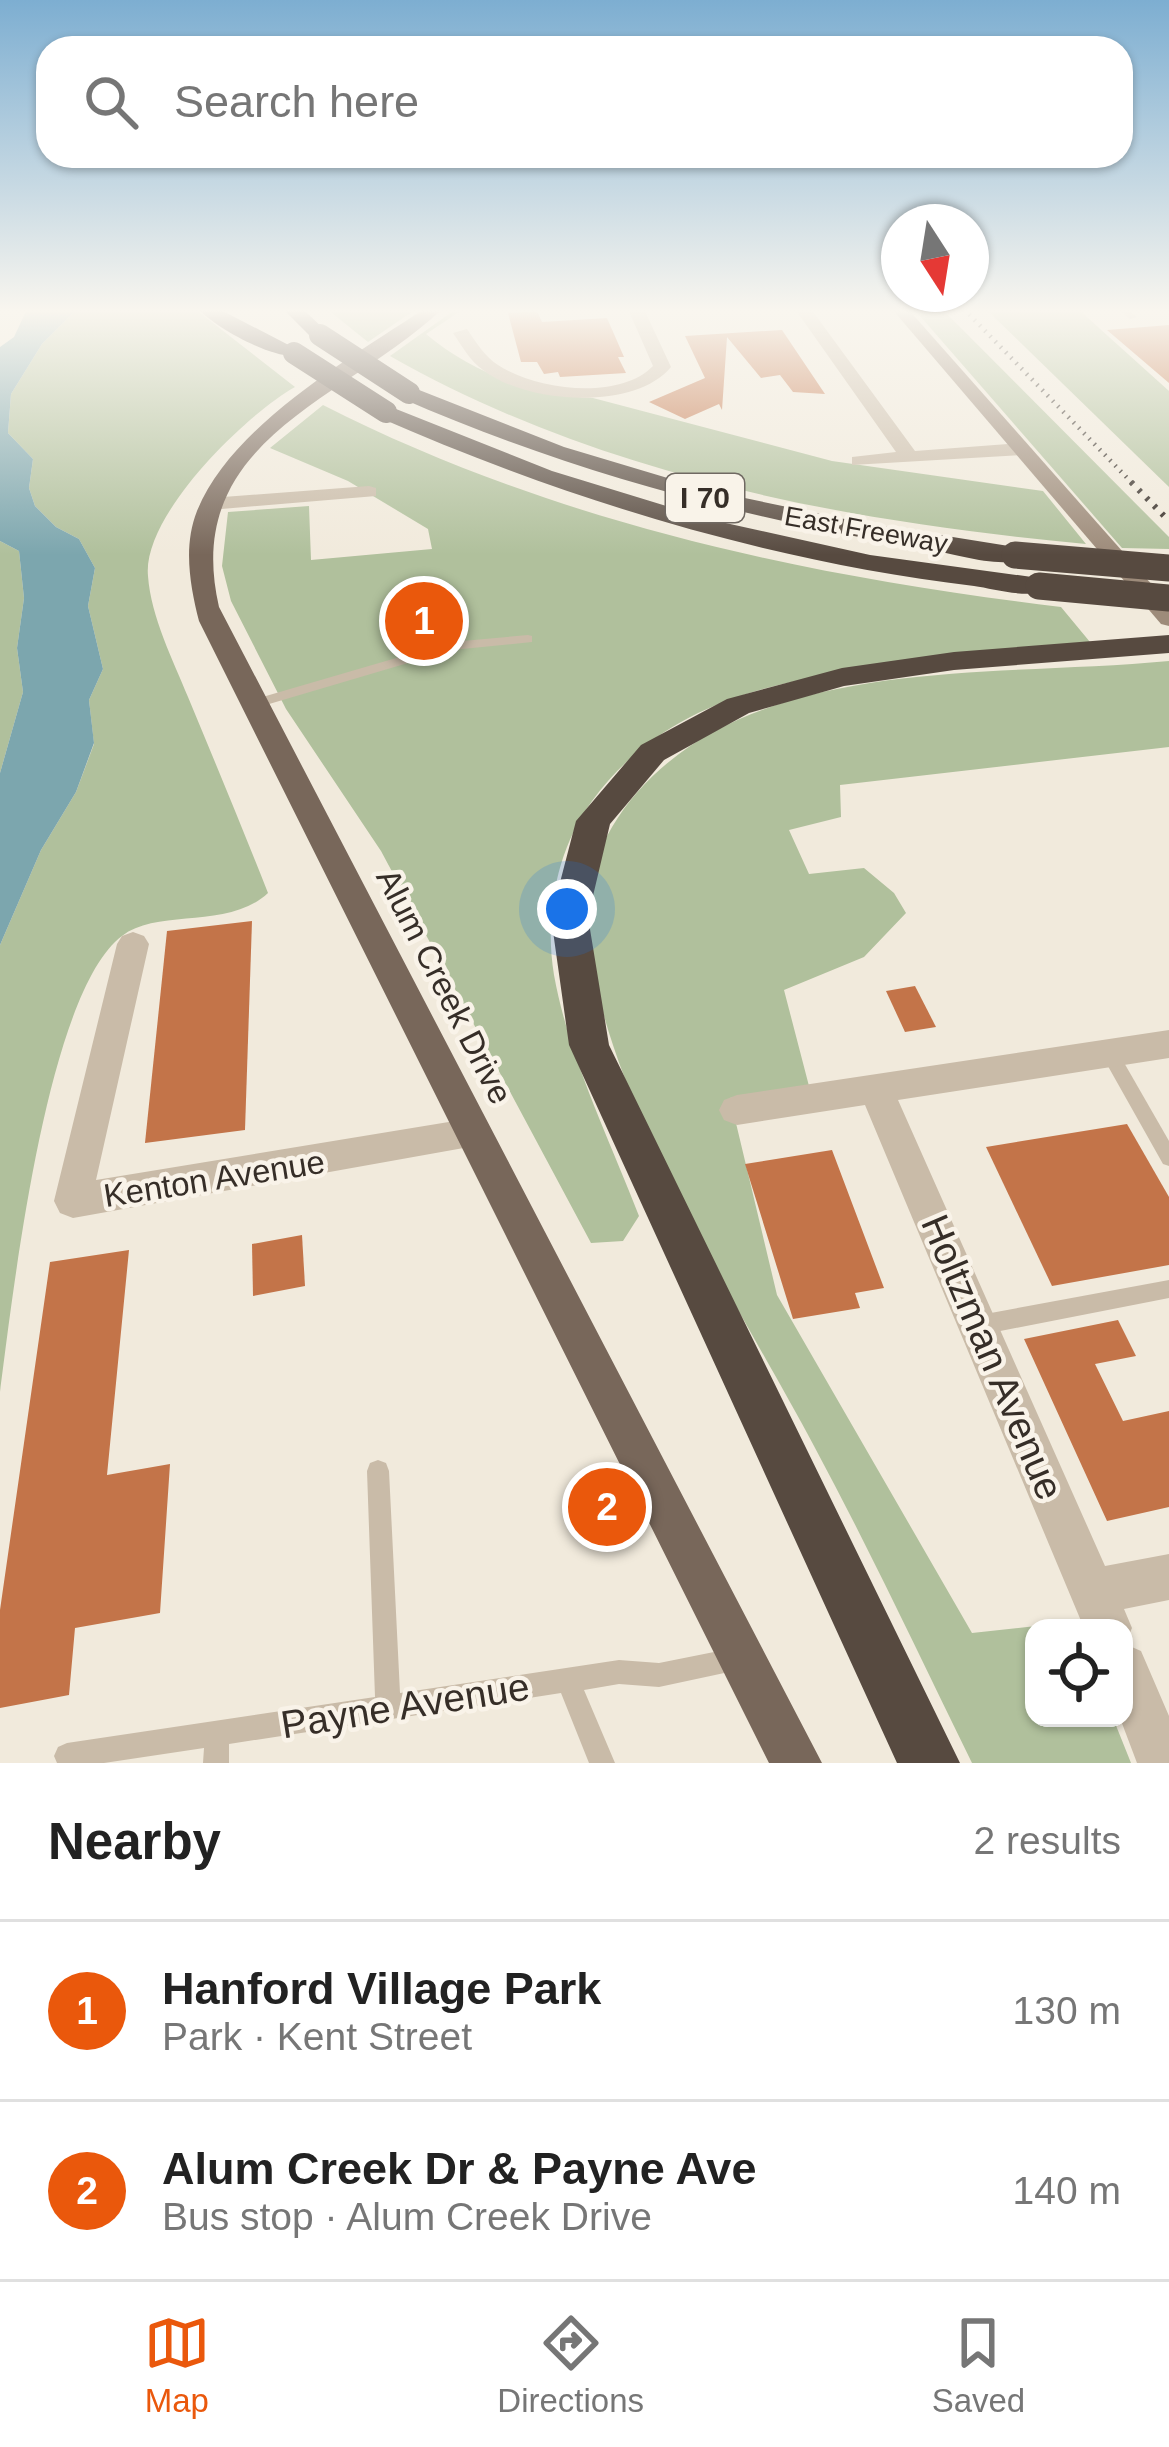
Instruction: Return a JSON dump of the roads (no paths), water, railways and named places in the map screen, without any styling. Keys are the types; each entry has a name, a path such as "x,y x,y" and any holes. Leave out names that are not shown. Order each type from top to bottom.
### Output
{"highway":[{"name":"East Freeway","path":"354,391 386,412 472,452 650,514 857,560 1040,586 1169,598"},
{"name":"East Freeway","path":"406,391 559,455 808,522 1015,555 1169,568"},
{"path":"929,1763 616,1109 571,986 570,890 583,843 605,801 635,765 695,723 777,691 830,679 1169,644"}],"main road":[{"name":"Alum Creek Drive","path":"322,391 244,454 210,504 200,553 211,621 796,1763"}],"street":[{"path":"862,391 910,458"},
{"path":"972,391 1169,619"},
{"path":"859,461 1022,449"},
{"path":"210,504 368,492"},
{"name":"Kenton Avenue","path":"133,944 73,1201 473,1133"},
{"path":"736,1110 1169,1044"},
{"name":"Holtzman Avenue","path":"875,1087 1101,1610"},
{"path":"1101,1610 1169,1576"},
{"path":"1133,1690 1163,1763"}],"lane":[{"path":"254,704 451,646 528,639"},
{"path":"1109,1052 1169,1157"},
{"path":"980,1324 1169,1289"},
{"path":"379,1471 388,1707"},
{"name":"Payne Avenue","path":"67,1756 620,1672 659,1675 743,1658"},
{"path":"568,1680 602,1763"},
{"path":"216,1763 218,1733"}],"water":[{"path":"0,391 13,391 8,433 33,459 29,488 35,506 56,527 79,539 95,568 88,606 103,669 89,700 94,743 76,792 41,850 0,945 0,773 23,692 17,648 24,598 19,551 0,541"}],"railway":[{"path":"1043,391 1134,485"},
{"path":"1131,482 1169,521"}],"place":[{"name":"Hanford Village Park","path":"424,621"},
{"name":"Alum Creek Dr & Payne Ave","path":"607,1507"}]}
